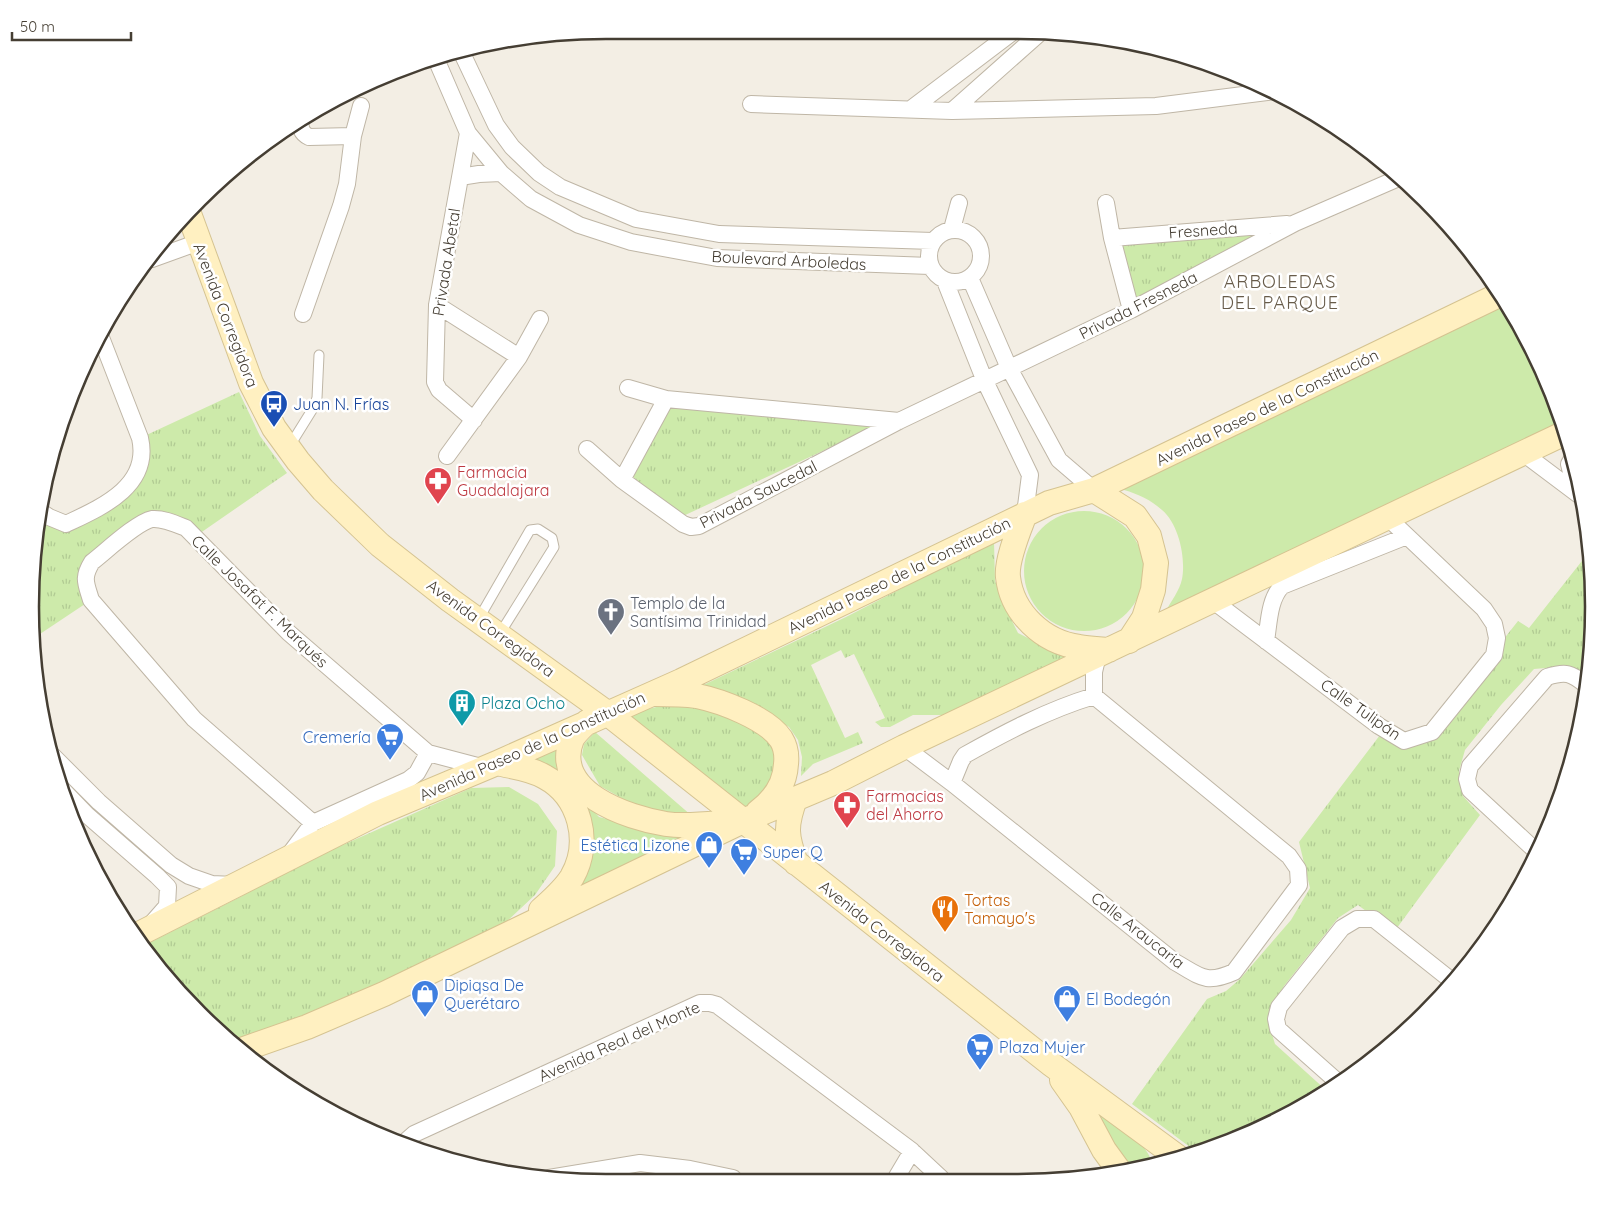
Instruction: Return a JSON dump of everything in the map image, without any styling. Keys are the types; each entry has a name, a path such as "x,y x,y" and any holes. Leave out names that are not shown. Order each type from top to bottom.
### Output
{"street":[{"path":"910,109 1003,39"},
{"path":"952,111 1033,39"},
{"name":"Boulevard Arboledas","path":"464,57 492,118 512,147 539,172 560,187 636,219 718,234 933,241"},
{"name":"Boulevard Arboledas","path":"438,65 468,133 501,174 531,199 579,225 631,242 718,258 930,266"},
{"path":"751,104 952,111 1156,106 1260,93"},
{"path":"303,314 341,206 347,184 353,136 361,106"},
{"path":"300,129 303,134 309,137 353,136"},
{"name":"Privada Abetal","path":"468,133 437,305 435,382 439,390 474,420"},
{"path":"460,177 479,174 501,174"},
{"name":"Privada Fresneda","path":"984,379 1131,310 1295,223 1393,181"},
{"path":"952,229 959,203"},
{"path":"1106,204 1112,238 1131,310"},
{"path":"631,242 636,219"},
{"name":"Avenida Corregidora","path":"191,220 251,383 274,428 322,490 380,545 498,635 597,717 743,821 1051,1064 1133,1124 1156,1152"},
{"name":"Fresneda","path":"1112,238 1295,223"},
{"path":"952,229 966,231 977,240 982,253 980,267 970,278 958,282 945,281 936,275 930,266 928,253 933,241 941,233 952,229"},
{"path":"160,256 199,242"},
{"path":"952,782 965,755 1006,732 1071,703 1094,696 1094,672 1113,648 1144,618 1153,590 1156,563 1149,536 1135,516 1094,490 1059,460 1009,368 970,278"},
{"path":"945,281 984,379 1030,475 1025,514 1012,554 1008,575 1014,601 1029,623 1050,637 1077,647 1113,648"},
{"name":"Avenida Paseo de la Constitución","path":"142,933 378,814 491,766 650,694 1049,503 1094,490 1494,297"},
{"path":"437,305 519,357"},
{"path":"447,456 519,357 540,319"},
{"path":"47,516 66,524 97,510 130,485 140,466 142,446 140,438 103,344"},
{"name":"Privada Saucedal","path":"587,449 622,480 683,524 690,527 699,526 899,421 984,379"},
{"path":"628,388 666,399 899,421"},
{"path":"622,480 666,399"},
{"path":"249,1047 307,1027 384,994 743,821 833,783 904,747 1559,436"},
{"path":"1523,453 1573,490"},
{"name":"Calle Tulipán","path":"1212,600 1379,726 1404,741 1432,732 1494,655 1497,638 1494,624 1484,608 1387,517"},
{"name":"Calle Josafat F. Marqués","path":"313,823 194,719 91,600 84,580 92,562 143,522 154,519 168,521 186,528 289,633 428,754 491,766"},
{"path":"1266,641 1274,598 1282,586 1407,536"},
{"path":"1532,847 1470,790 1467,779 1470,766 1547,677 1562,673 1575,676 1580,680"},
{"path":"597,717 572,738 568,757 573,778 581,788 607,805 646,820 668,824 693,825 743,821 760,811 775,796 786,774 787,756 781,739 776,733 761,722 730,706 696,696 650,694"},
{"name":"Calle Araucaria","path":"904,747 952,782 1175,962 1206,979 1220,979 1234,972 1299,885 1298,869 1289,856 1094,696"},
{"path":"286,860 313,823 408,780 416,773 428,754"},
{"path":"62,765 98,802 171,865 189,876 212,884 236,885"},
{"path":"491,766 534,772 554,783 563,791 576,811 582,833 580,857 571,879 523,927"},
{"path":"795,799 787,829 790,847 796,863"},
{"path":"73,800 168,888 167,906 142,932"},
{"path":"1334,1078 1278,1029 1276,1019 1279,1006 1342,928 1357,919 1374,919 1447,977"},
{"name":"Avenida Real del Monte","path":"409,1138 414,1134 700,1003 710,1003 717,1005 912,1151 937,1174"},
{"name":"Avenida Corregidora","path":"1051,1064 1081,1107 1104,1150 1115,1165"},
{"path":"1104,1150 1109,1138 1120,1127 1133,1124"},
{"path":"898,1174 912,1151"},
{"path":"578,1173 640,1163 714,1174"}],"lane":[{"path":"288,447 312,410 317,398 320,355"},
{"path":"478,620 530,530 538,529 552,538 554,547 498,635"}],"green space":[{"path":"1270,234 1135,300 1121,244"},
{"path":"1500,307 1527,355 1556,429 1166,611 1182,579 1182,552 1177,533 1168,516 1162,510 1144,498 1124,490 1121,484"},
{"path":"239,392 260,436 287,473 196,536 143,522 92,562 91,600 40,634 40,569 46,520 66,524 130,485 140,438"},
{"path":"670,405 887,421 681,517 632,476"},
{"path":"1084,511 1096,512 1107,516 1117,521 1126,529 1134,538 1139,548 1143,559 1143,583 1139,594 1134,604 1126,613 1117,621 1107,626 1096,630 1084,631 1072,630 1061,626 1051,621 1042,613 1034,604 1029,594 1025,583 1024,571 1025,559 1029,548 1034,538 1042,529 1051,521 1061,516 1072,512"},
{"path":"994,541 995,581 1018,633 1070,659 944,715 913,715 890,727 881,727 875,722 885,718 854,654 845,658 841,650 811,665 845,738 858,732 863,743 813,764 801,776 802,757 798,740 789,727 747,702 693,690 846,617"},
{"path":"1583,560 1585,606 1584,644 1580,681 1558,667 1534,669 1501,705 1465,750 1459,771 1463,796 1480,815 1394,932 1358,905 1338,918 1284,986 1267,1018 1275,1044 1321,1086 1269,1116 1235,1131 1190,1147 1132,1104 1207,999 1226,991 1240,979 1291,920 1310,888 1299,842 1380,735 1429,734 1518,621 1529,628"},
{"path":"673,703 706,708 744,721 769,738 778,765 769,793 745,812 623,715"},
{"path":"595,732 692,816 666,815 632,804 600,786 582,755 584,744"},
{"path":"560,748 563,778 599,817 683,838 569,895 585,819 524,762"},
{"path":"509,787 538,804 557,831 555,866 535,895 505,923 304,1019 238,1038 205,1008 149,943 242,896 291,868 471,788"},
{"path":"1069,1084 1117,1121 1141,1144 1150,1158 1123,1164"}],"place":[{"name":"Juan N. Frías","path":"274,428"},
{"name":"Farmacia Guadalajara","path":"438,505"},
{"name":"Templo de la Santísima Trinidad","path":"611,636"},
{"name":"Plaza Ocho","path":"462,727"},
{"name":"Cremería","path":"390,761"},
{"name":"Farmacias del Ahorro","path":"847,829"},
{"name":"Estética Lizone","path":"709,869"},
{"name":"Super Q","path":"744,876"},
{"name":"Tortas Tamayo's","path":"945,933"},
{"name":"Dipiqsa De Querétaro","path":"425,1018"},
{"name":"El Bodegón","path":"1067,1023"},
{"name":"Plaza Mujer","path":"980,1071"}],"district":[{"name":"ARBOLEDAS DEL PARQUE","path":"1280,291"}]}
